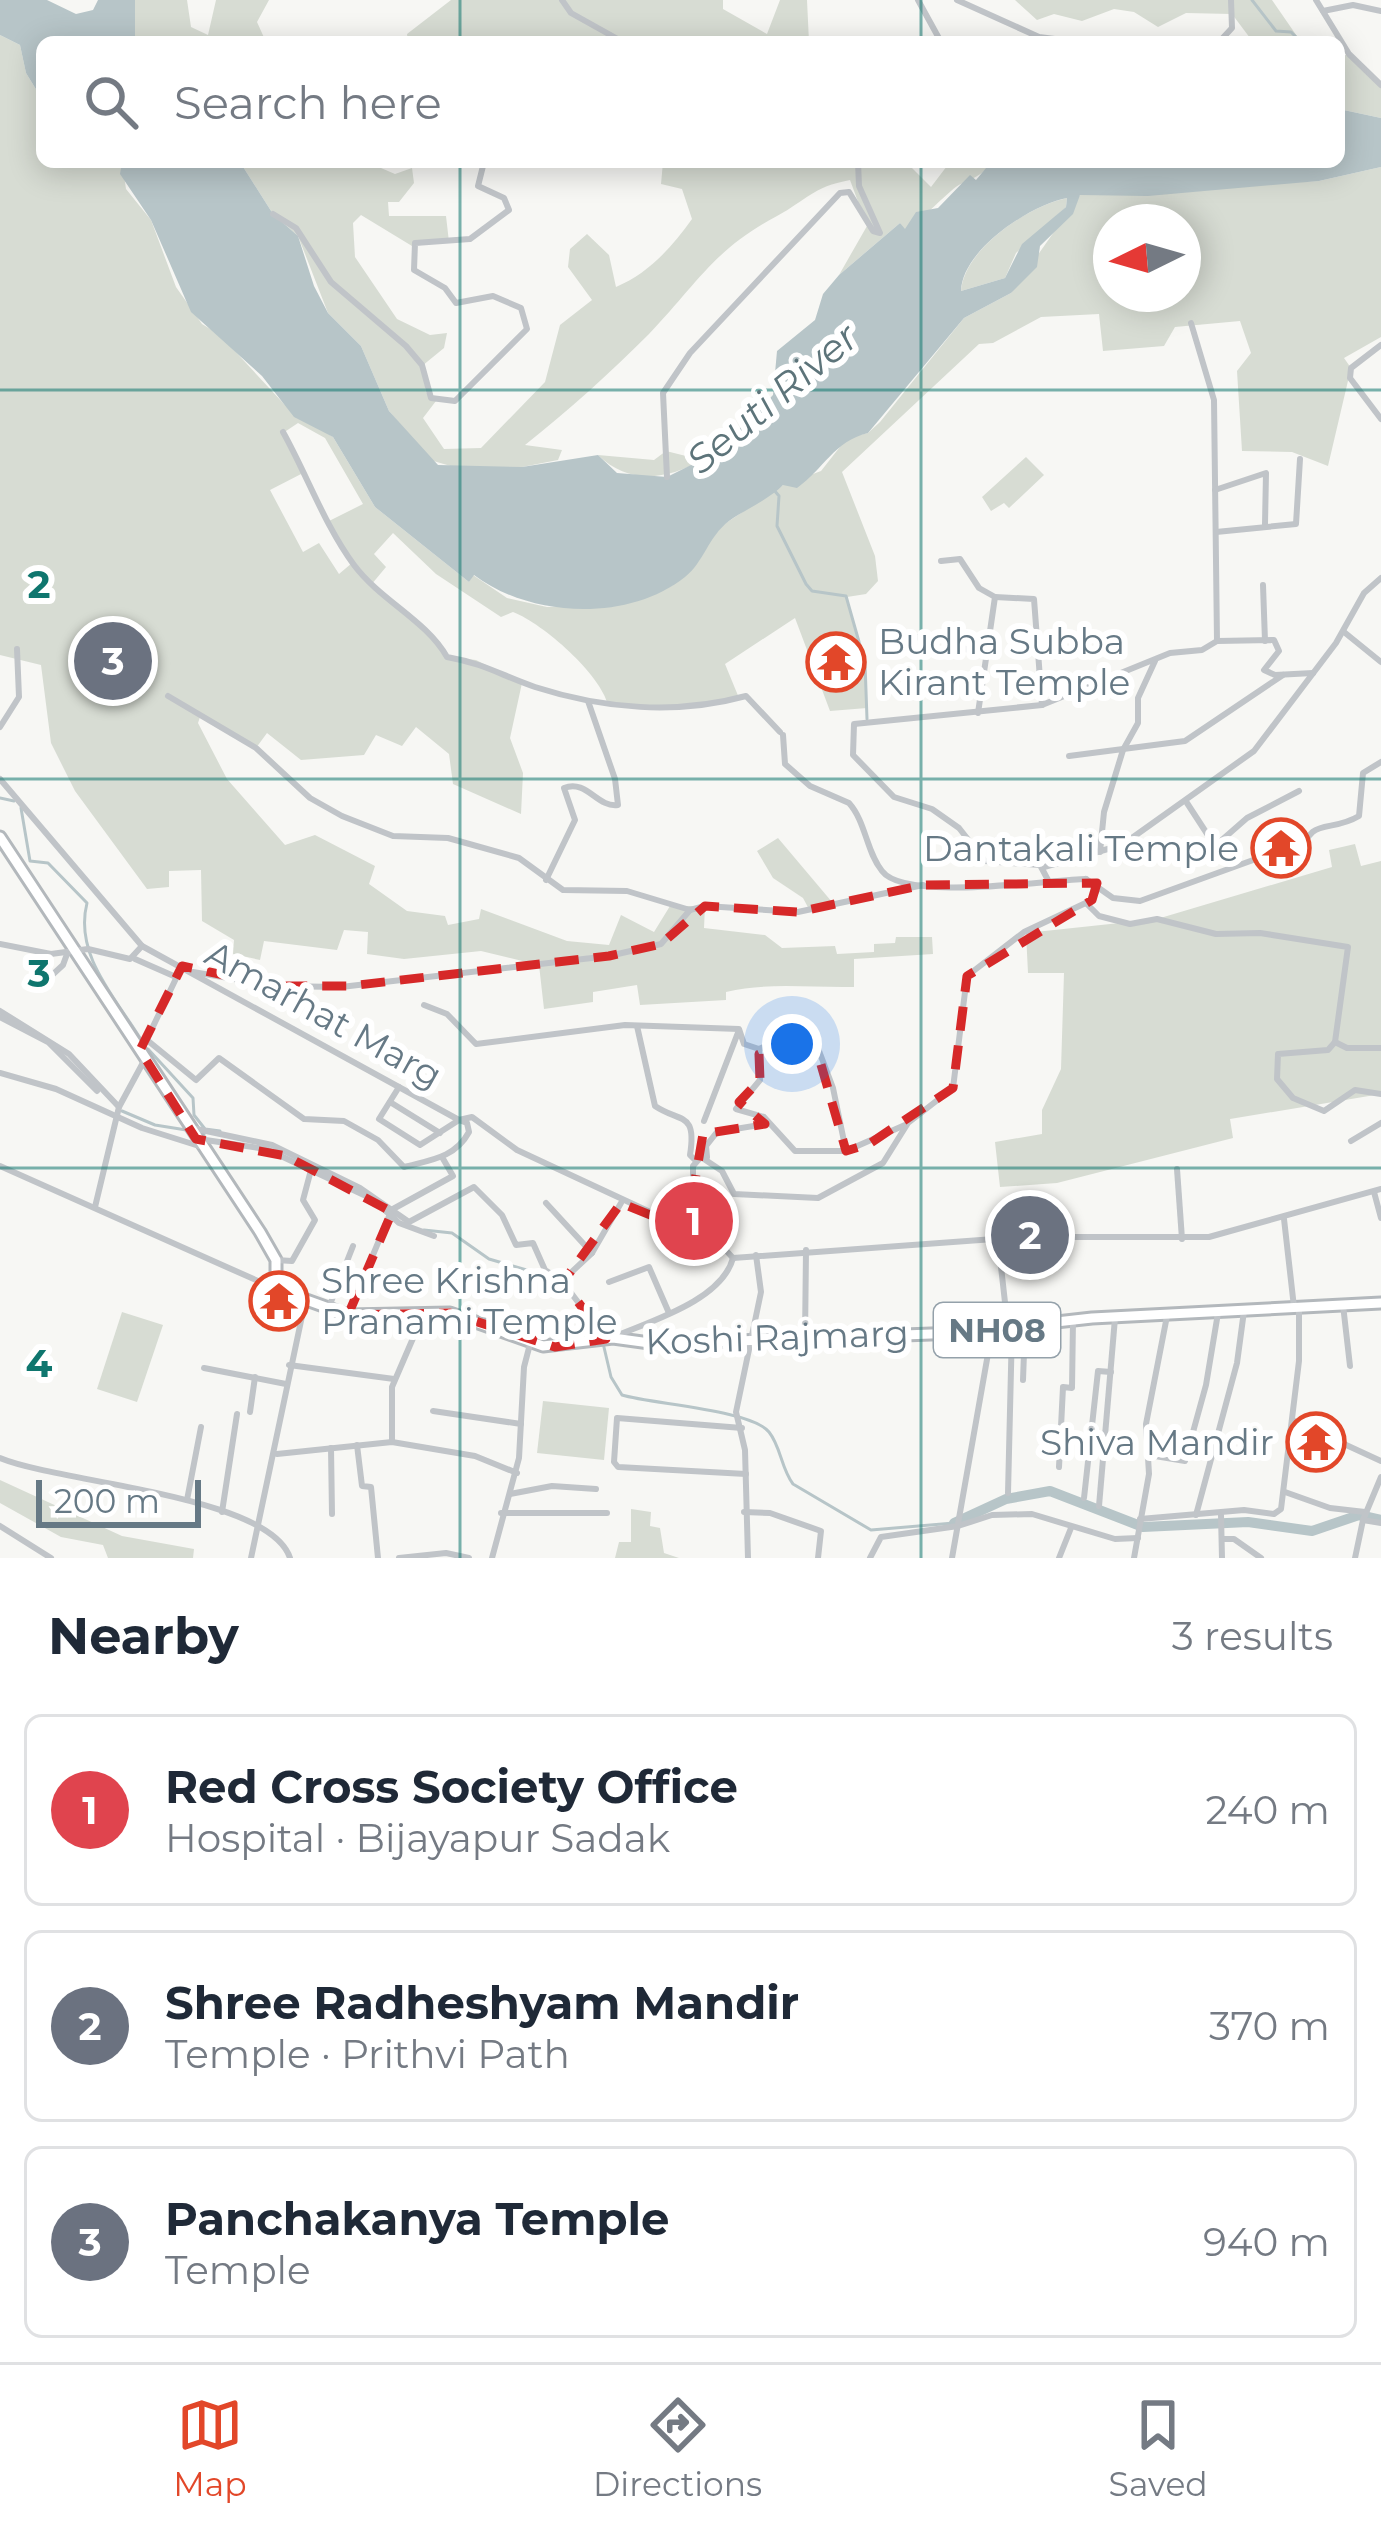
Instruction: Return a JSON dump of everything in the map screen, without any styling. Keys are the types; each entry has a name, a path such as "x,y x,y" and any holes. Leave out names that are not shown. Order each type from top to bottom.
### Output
{"main road":[{"path":"0,837 144,1049 194,1136 276,1260 276,1289"},
{"name":"Koshi Rajmarg","path":"276,1289 348,1315 450,1313 530,1343 555,1347 605,1339 635,1343 992,1331 1073,1320 1381,1303"},
{"path":"633,1329 635,1343"}],"street":[{"path":"562,0 571,13 611,36"},
{"path":"918,0 938,36"},
{"path":"957,0 1037,36"},
{"path":"1225,36 1232,28 1232,0"},
{"path":"1316,0 1338,36"},
{"path":"1323,10 1353,5 1381,10"},
{"path":"1345,47 1381,85"},
{"path":"273,214 296,228 331,282 406,346 422,365 431,398 455,400 527,329 521,308 493,296 456,303 445,288 414,270 415,244 470,239 509,210 504,198 478,186 482,168"},
{"path":"667,477 663,393 690,353 840,193 849,192 879,234 858,168"},
{"path":"1191,323 1214,400 1217,641"},
{"path":"1381,345 1351,368 1350,378 1381,419"},
{"path":"283,432 352,563 391,605 438,640 448,657 476,660 523,683 588,701 666,709 746,696 782,734 784,764 858,813 884,875 923,885"},
{"path":"1216,532 1296,524 1300,459"},
{"path":"1215,490 1266,473 1265,525"},
{"path":"941,562 960,559 979,588 995,597 1034,599 1042,705"},
{"path":"1048,880 1047,862 1083,858 1122,845 1254,752 1344,632 1364,593 1381,578"},
{"path":"1263,586 1265,640"},
{"path":"978,713 995,597"},
{"path":"902,640 944,632 962,648 987,655"},
{"path":"1344,632 1381,662"},
{"path":"1044,867 985,861 951,822 894,797 851,749 854,724 1042,705 1156,658 1217,641 1279,643 1279,651 1264,670 1283,675 1313,673"},
{"path":"0,727 20,698 17,649"},
{"path":"1100,852 1104,812 1123,750 1138,723 1138,698 1156,658"},
{"path":"1069,756 1186,741 1283,675"},
{"path":"168,696 256,748 310,798 342,816 393,836 448,838 519,858 563,890 627,892 690,910 705,906 810,911 846,898 923,885 1093,878 1097,890"},
{"path":"546,880 575,820 564,788 587,789 603,803 618,805 616,779 588,701"},
{"path":"1097,890 1140,901 1268,855 1278,865 1288,863 1301,856 1306,835 1358,816 1363,773 1381,762"},
{"name":"Amarhat Marg","path":"0,779 142,946 459,1120 472,1117 517,1150 621,1203 721,1245 733,1258"},
{"path":"1187,803 1215,846 1247,818 1299,791"},
{"path":"1083,858 1086,879"},
{"path":"952,986 1024,932 1087,903 1097,890"},
{"path":"1087,903 1099,916 1130,924 1157,919 1216,934 1260,933 1348,946 1335,1042 1328,1050 1278,1054 1277,1079 1284,1090 1324,1111 1355,1090 1381,1094"},
{"path":"95,1208 118,1111 176,977 186,969 275,986 322,982 341,987 539,965 661,944 690,910"},
{"path":"0,944 135,959 176,977"},
{"path":"135,959 142,946"},
{"path":"38,988 79,951"},
{"path":"908,1123 884,1163 818,1198 734,1194 707,1157 710,1136 717,1132 773,1125 795,1150 818,1155 846,1151 908,1123 953,1088 967,976"},
{"path":"424,1005 447,1014 476,1044 637,1026 739,1029"},
{"path":"0,1014 58,1049 118,1111"},
{"path":"637,1026 655,1106 680,1113 692,1132 693,1192 672,1223"},
{"path":"739,1029 744,1044 759,1049 809,1027 833,1088 846,1151"},
{"path":"692,1132 704,1121 728,1046 739,1029"},
{"path":"1335,1042 1347,1048 1381,1048"},
{"path":"58,1049 98,1091"},
{"path":"144,1049 196,1080 219,1058 304,1119 344,1121 378,1140 404,1167 454,1152 469,1132 459,1120 420,1145 379,1119 399,1087"},
{"path":"759,1049 760,1080 736,1109 758,1113 765,1124"},
{"path":"0,1073 194,1136 249,1144 360,1193 409,1222 474,1187 502,1215 516,1245 533,1243 545,1270 562,1281 605,1339 669,1313 719,1279 733,1258 756,1253 1082,1234 1181,1239 1236,1233 1377,1191 1381,1218"},
{"path":"390,1102 440,1133"},
{"path":"403,1135 416,1117"},
{"path":"704,1121 717,1132"},
{"path":"1351,1141 1381,1123"},
{"path":"194,1136 272,1145 434,1236"},
{"path":"348,1315 391,1213 453,1176 442,1157"},
{"path":"695,1160 707,1157"},
{"path":"0,1166 276,1289"},
{"path":"1177,1169 1181,1239"},
{"path":"276,1260 292,1262 307,1244 315,1220 302,1200 311,1170"},
{"path":"562,1281 592,1252 621,1203"},
{"path":"546,1204 592,1252"},
{"path":"1222,1558 1223,1527 1244,1510 1274,1514 1285,1492 1296,1307 1284,1219"},
{"path":"998,1240 1010,1329 1008,1493"},
{"path":"328,1311 353,1246"},
{"path":"805,1339 806,1250"},
{"path":"748,1558 740,1424 748,1340 761,1292 756,1253"},
{"path":"609,1282 649,1267 669,1313"},
{"path":"251,1558 277,1454 289,1365 305,1302"},
{"path":"1343,1305 1351,1366"},
{"path":"1196,1515 1237,1363 1244,1311"},
{"path":"392,1442 394,1379 424,1313"},
{"path":"1149,1455 1185,1461 1206,1385 1218,1313"},
{"path":"1134,1558 1149,1455 1146,1424 1167,1316"},
{"path":"1099,1506 1115,1318"},
{"path":"1060,1467 1063,1387 1072,1388 1073,1320"},
{"path":"1023,1380 1025,1326"},
{"path":"952,1558 992,1331"},
{"path":"492,1558 501,1513 517,1473 530,1343"},
{"path":"289,1365 394,1379"},
{"path":"204,1368 286,1384"},
{"path":"1084,1498 1098,1371 1111,1372"},
{"path":"250,1412 255,1377"},
{"path":"433,1411 521,1424"},
{"path":"222,1511 237,1414"},
{"path":"740,1424 617,1418 614,1462 618,1467 746,1474"},
{"path":"1291,1419 1381,1460"},
{"path":"188,1500 201,1427"},
{"path":"277,1454 392,1442 476,1456 517,1473"},
{"path":"357,1444 362,1486 371,1487 378,1558"},
{"path":"331,1448 332,1514"},
{"path":"0,1458 222,1511 283,1540 290,1558"},
{"path":"1355,1558 1364,1516 1381,1477"},
{"path":"510,1494 553,1486 596,1489"},
{"path":"1285,1492 1381,1523"},
{"path":"744,1512 770,1514 821,1531 818,1558"},
{"path":"501,1513 607,1514"},
{"path":"870,1558 881,1537 992,1515 1033,1514 1071,1527 1139,1528 1196,1515 1223,1527 1261,1558"},
{"path":"0,1526 51,1558"},
{"path":"1059,1558 1071,1527"},
{"path":"399,1558 446,1553 469,1558"}],"highlighted area":[{"path":"1097,883 1092,900 967,976 953,1088 869,1144 846,1151 811,1030 759,1054 760,1080 739,1102 765,1124 703,1134 693,1192 672,1224 621,1203 563,1282 606,1339 555,1347 450,1313 348,1315 392,1212 286,1156 196,1139 140,1050 182,966 275,986 349,986 609,956 661,944 705,906 798,912 923,885"}],"shaded area":[{"path":"135,0 187,0 191,27 208,35 216,0 269,0 257,22 263,36 135,36"},
{"path":"451,0 723,0 723,9 767,34 780,0 807,0 809,36 407,36"},
{"path":"1015,0 1272,0 1297,36 1248,36 1232,14 1186,13 1158,27 1134,12 1114,9 1082,21 1054,14 1037,20"},
{"path":"0,35 20,45 26,73 36,89 36,168 123,168 126,189 151,220 176,287 202,324 220,335 284,404 333,437 375,507 469,582 473,575 507,598 547,607 623,604 673,585 723,525 783,485 821,471 847,438 868,433 880,422 964,318 1011,293 1080,195 1319,181 1381,167 1381,337 1344,358 1351,368 1328,466 1292,452 1242,451 1237,371 1251,353 1240,321 1175,327 1164,346 1103,351 1099,314 1041,317 993,343 979,344 842,472 875,556 878,581 866,594 847,597 865,663 867,708 830,711 795,618 725,664 739,698 703,707 608,705 595,680 555,639 513,612 501,617 436,574 393,533 374,554 386,567 371,585 438,640 448,657 476,660 522,683 510,738 523,773 521,814 453,784 449,754 416,727 402,746 376,735 364,755 301,760 267,733 256,748 201,714 198,723 227,779 285,845 315,835 375,866 369,884 407,911 445,916 448,925 479,919 481,909 567,941 609,945 621,915 654,932 670,906 705,906 704,928 765,935 782,948 835,946 837,954 874,952 874,944 895,943 896,937 932,937 933,954 854,959 854,987 758,987 726,992 726,1000 640,1005 637,985 593,992 593,1002 544,1009 539,965 481,951 404,959 367,954 368,932 344,930 337,950 264,941 260,960 233,954 234,940 202,921 201,870 169,871 169,887 147,889 75,791 51,743 41,665 0,655","holes":["298,423 325,438 363,504 329,521 352,563 339,574 319,543 303,552 270,490 305,472 283,433"]},
{"path":"1345,55 1381,85 1381,118 1345,110"},
{"path":"244,168 381,168 395,174 412,168 414,183 399,202 388,202 389,216 446,216 449,242 412,246 361,215 353,223 355,257 397,319 430,335 447,333 444,348 422,366 426,392 436,401 423,418 444,449 481,448 545,382 560,325 592,300 568,267 570,249 587,234 609,255 616,287 649,267 692,219 682,189 661,184 662,168 912,168 931,187 945,168 986,168 904,231 900,223 839,275 867,226 850,180 818,190 755,229 721,255 634,349 525,445 562,450 558,460 522,467 454,467 430,460 389,411 361,346 328,313 298,236 273,214"},
{"path":"1067,198 1066,207 1016,253 1005,278 961,291 973,260 1000,232 1034,210"},
{"path":"666,451 702,460 675,472 648,476 622,471 598,455 654,460"},
{"path":"1026,457 1044,475 1009,508 1004,503 991,511 982,497"},
{"path":"778,838 832,902 810,911 803,898 773,878 757,851"},
{"path":"1355,844 1361,866 1381,861 1381,1094 1230,1119 1233,1138 1057,1183 1000,1187 995,1142 1042,1134 1042,1110 1061,1069 1064,973 1028,973 1026,933 1157,919 1332,867 1329,850"},
{"path":"122,1312 163,1325 137,1402 97,1389"},
{"path":"543,1401 609,1408 604,1460 537,1453"},
{"path":"0,1480 122,1536 194,1549 193,1558 108,1558 103,1545 61,1537 0,1503"},
{"path":"631,1509 651,1512 650,1526 660,1528 664,1553 679,1558 615,1558 619,1542 631,1542"}],"water":[{"path":"0,0 47,0 76,14 93,10 98,0 135,0 135,36 36,36 36,89 26,73 20,45 0,35"},
{"name":"Seuti River","path":"1345,110 1381,118 1381,167 1319,181 1148,196 1080,195 1073,214 1040,246 1037,267 1011,293 964,318 868,433 838,449 797,488 783,485 729,521 691,571 662,592 607,608 578,609 522,600 474,575 469,582 375,507 333,437 294,417 262,376 191,312 151,220 120,174 121,168 244,168 273,214 298,236 328,313 361,346 389,411 438,465 522,467 598,455 617,473 667,477 715,453 773,395 777,351 815,320 823,294 839,275 900,223 905,229 916,212 938,208 970,175 976,180 986,168 1345,168","holes":["1067,198 1066,207 1022,244 1005,278 961,291 964,276 985,245 1017,220"]}],"waterway":[{"path":"1252,0 1276,31 1295,36"},
{"path":"774,490 779,496 777,526 806,584 812,591 846,596 865,663 867,719"},
{"path":"0,798 14,801"},
{"path":"21,808 30,861 48,863 87,903 84,922 91,957 140,1038"},
{"path":"148,1049 193,1098 194,1115 205,1129 220,1131"},
{"path":"122,1111 155,1125 205,1133"},
{"path":"424,1230 452,1233 489,1259 544,1275 570,1296"},
{"path":"583,1313 598,1335"},
{"path":"603,1343 611,1377 622,1395 759,1424 773,1438 793,1484 871,1530 954,1523"},
{"path":"954,1523 1006,1499 1050,1491 1143,1527 1248,1522 1312,1531 1359,1515 1381,1520"}],"place":[{"name":"Panchakanya Temple","path":"113,661"},
{"name":"Budha Subba Kirant Temple","path":"836,662"},
{"name":"Dantakali Temple","path":"1281,848"},
{"name":"Red Cross Society Office","path":"694,1221"},
{"name":"Shree Radheshyam Mandir","path":"1030,1235"},
{"name":"Shree Krishna Pranami Temple","path":"279,1301"},
{"name":"Shiva Mandir","path":"1316,1442"}]}
